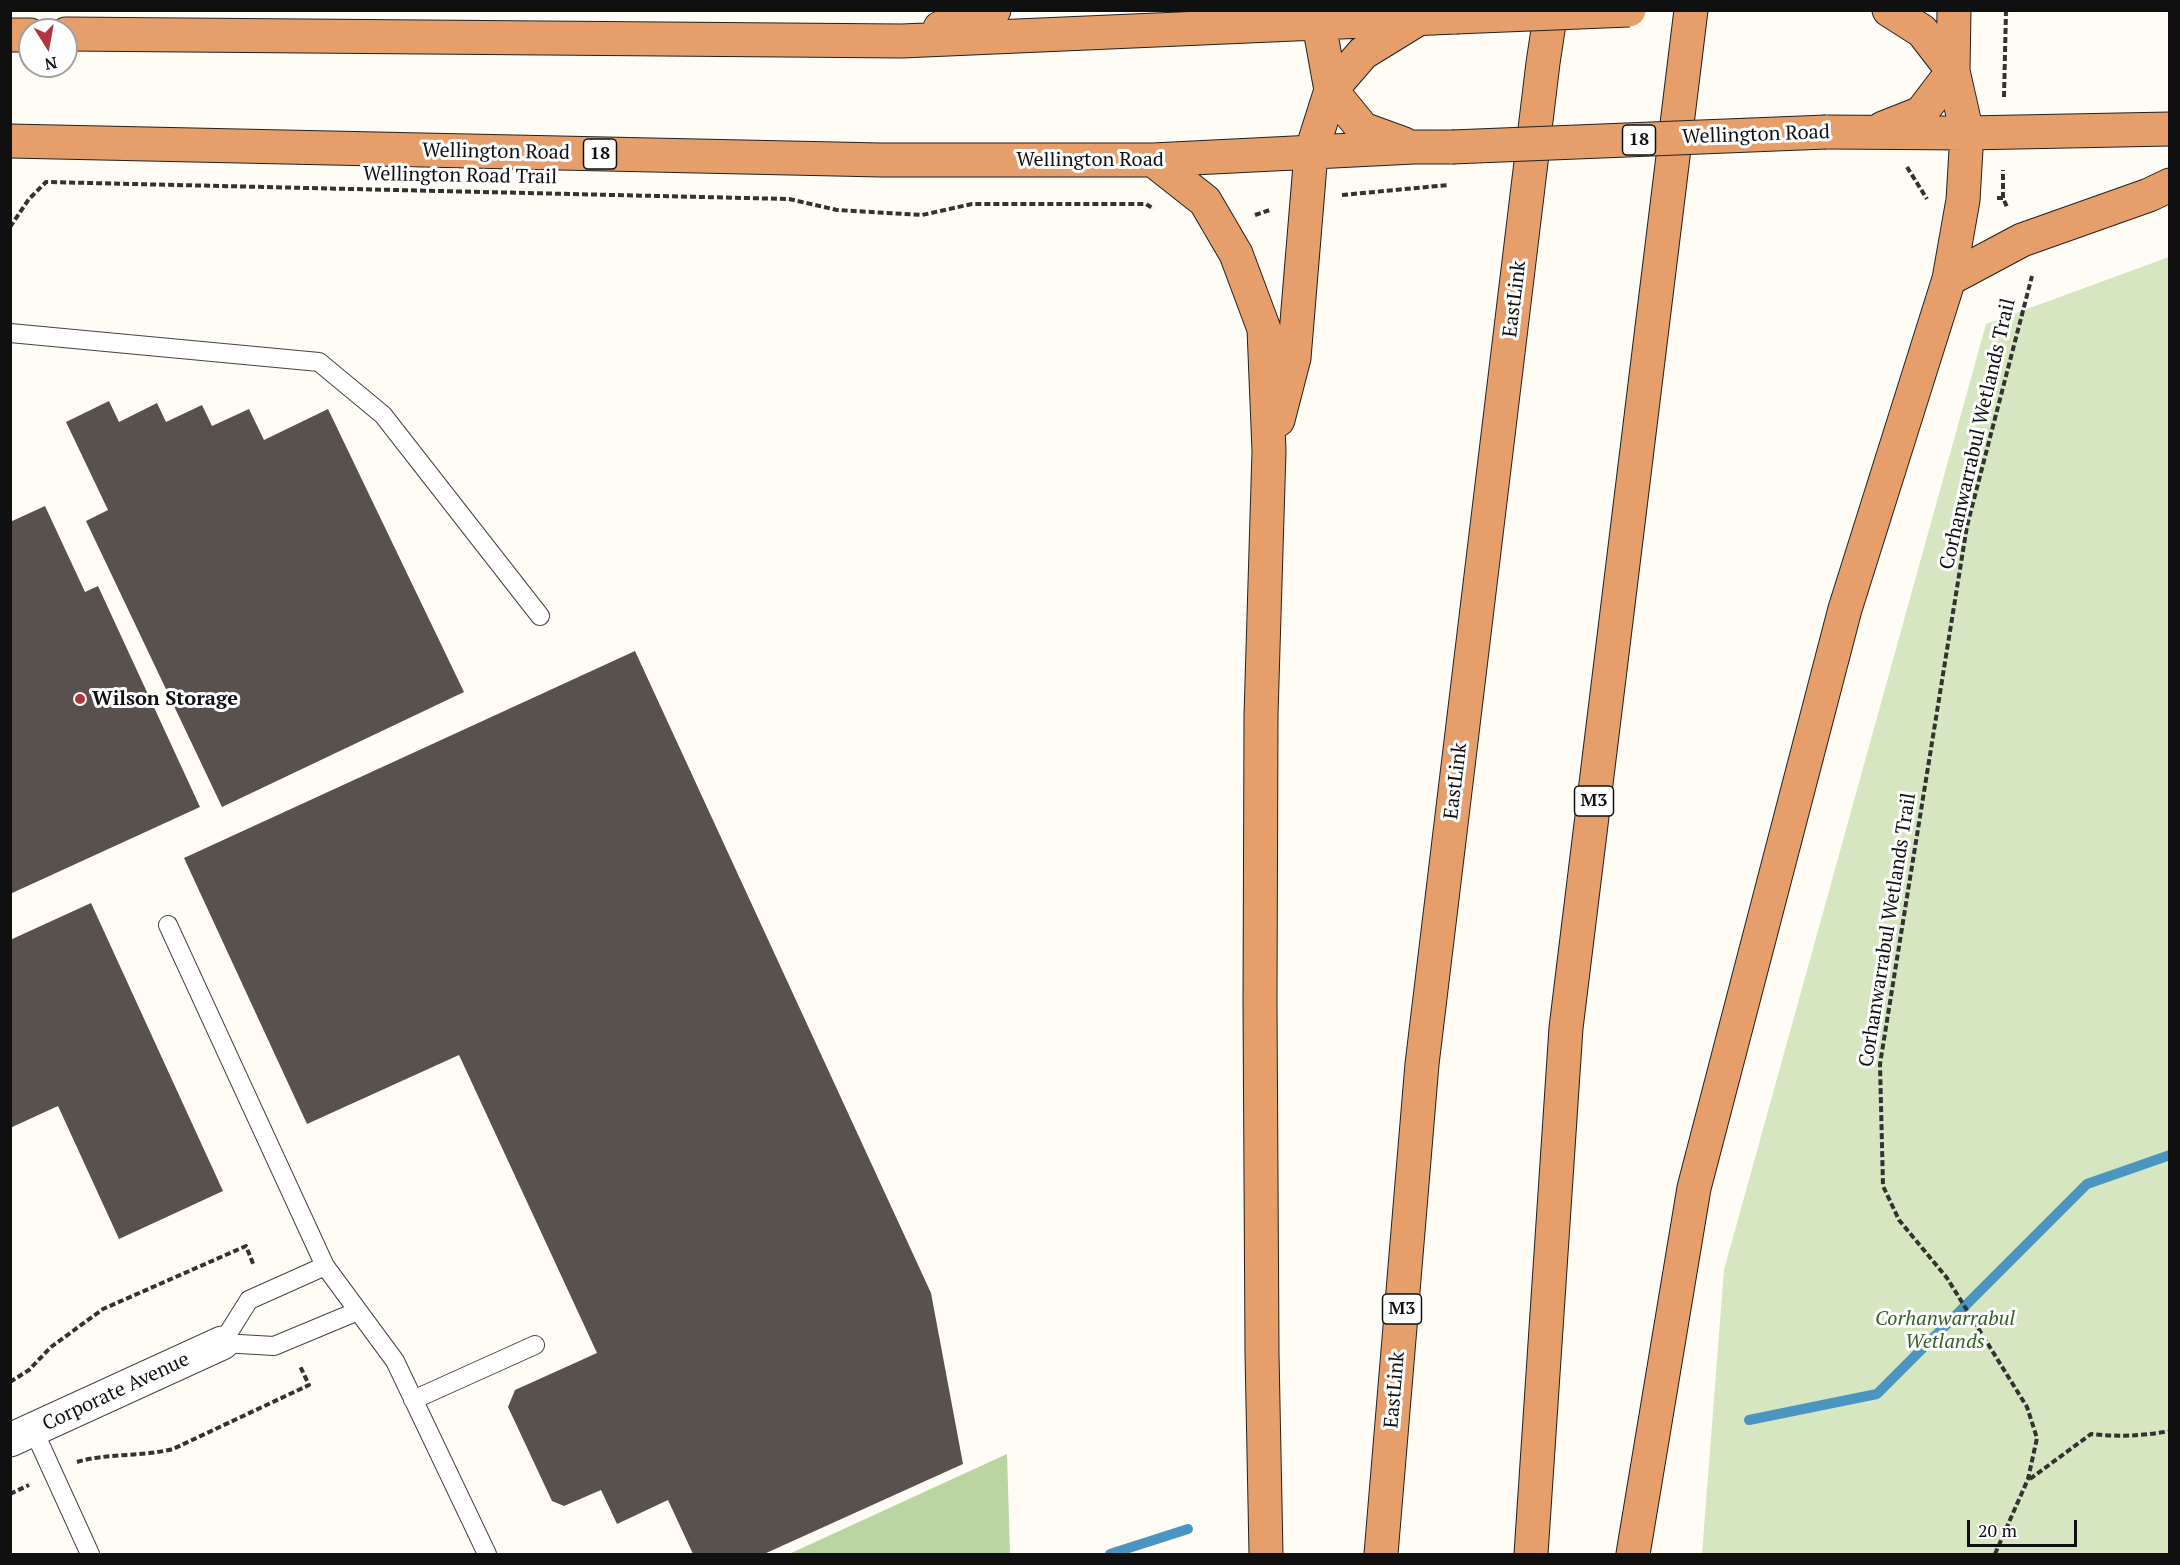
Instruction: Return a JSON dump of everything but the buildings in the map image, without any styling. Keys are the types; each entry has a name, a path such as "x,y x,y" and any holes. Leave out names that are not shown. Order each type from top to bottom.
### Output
{"highway":[{"path":"902,41 994,10"},
{"name":"EastLink","path":"1382,1554 1422,1064 1551,10"},
{"path":"78,34 902,41 1272,24 1320,17 1420,19 1629,10"},
{"name":"M3","path":"1531,1554 1566,1028 1691,10"},
{"path":"1889,10 1922,31 1953,71"},
{"path":"1633,1554 1694,1188 1845,609 1949,279 1963,200 1967,133 1953,71 1954,10"},
{"path":"1320,17 1331,90 1363,129 1414,147"},
{"path":"1269,451 1294,358 1311,153 1331,90 1363,53 1420,19"},
{"path":"1873,132 1921,113 1953,71"},
{"name":"Wellington Road","path":"10,141 881,160 1153,160 1414,147 1826,132 1967,133 2169,129"},
{"path":"1153,160 1205,201 1236,254 1264,330 1269,451 1261,715 1260,978 1266,1554"},
{"path":"1949,279 2022,240 2149,195 2169,185"}],"street":[{"name":"Corporate Avenue","path":"22,1435 222,1343"}],"lane":[{"path":"10,333 319,362 383,415 540,616"},
{"path":"168,925 324,1266 395,1361 487,1554"},
{"path":"324,1266 249,1300 222,1343 274,1346 358,1311"},
{"path":"413,1400 535,1345"},
{"path":"22,1435 90,1554"}],"path":[{"name":"Wellington Road Trail","path":"10,227 29,199 46,182 789,199 837,210 922,215 972,204 1146,204 1155,210"},
{"path":"1219,226 1307,198 1452,185"},
{"name":"Corhanwarrabul Wetlands Trail","path":"1995,1554 2028,1479 2037,1438 2027,1407 1947,1278 1899,1220 1883,1186 1880,1064 1967,526 2034,269"},
{"path":"10,274 10,302"},
{"path":"2028,1479 2091,1434 2116,1437 2142,1436 2169,1431"}],"green space":[{"name":"Corhanwarrabul Wetlands","path":"2169,257 2169,1554 1702,1554 1724,1270 1986,324"},
{"path":"1007,1454 1010,1554 789,1554"}],"waterway":[{"path":"1749,1420 1877,1394 2087,1184 2170,1155"},
{"path":"1110,1554 1188,1529"}],"place":[{"name":"Wilson Storage","path":"80,699"}]}
